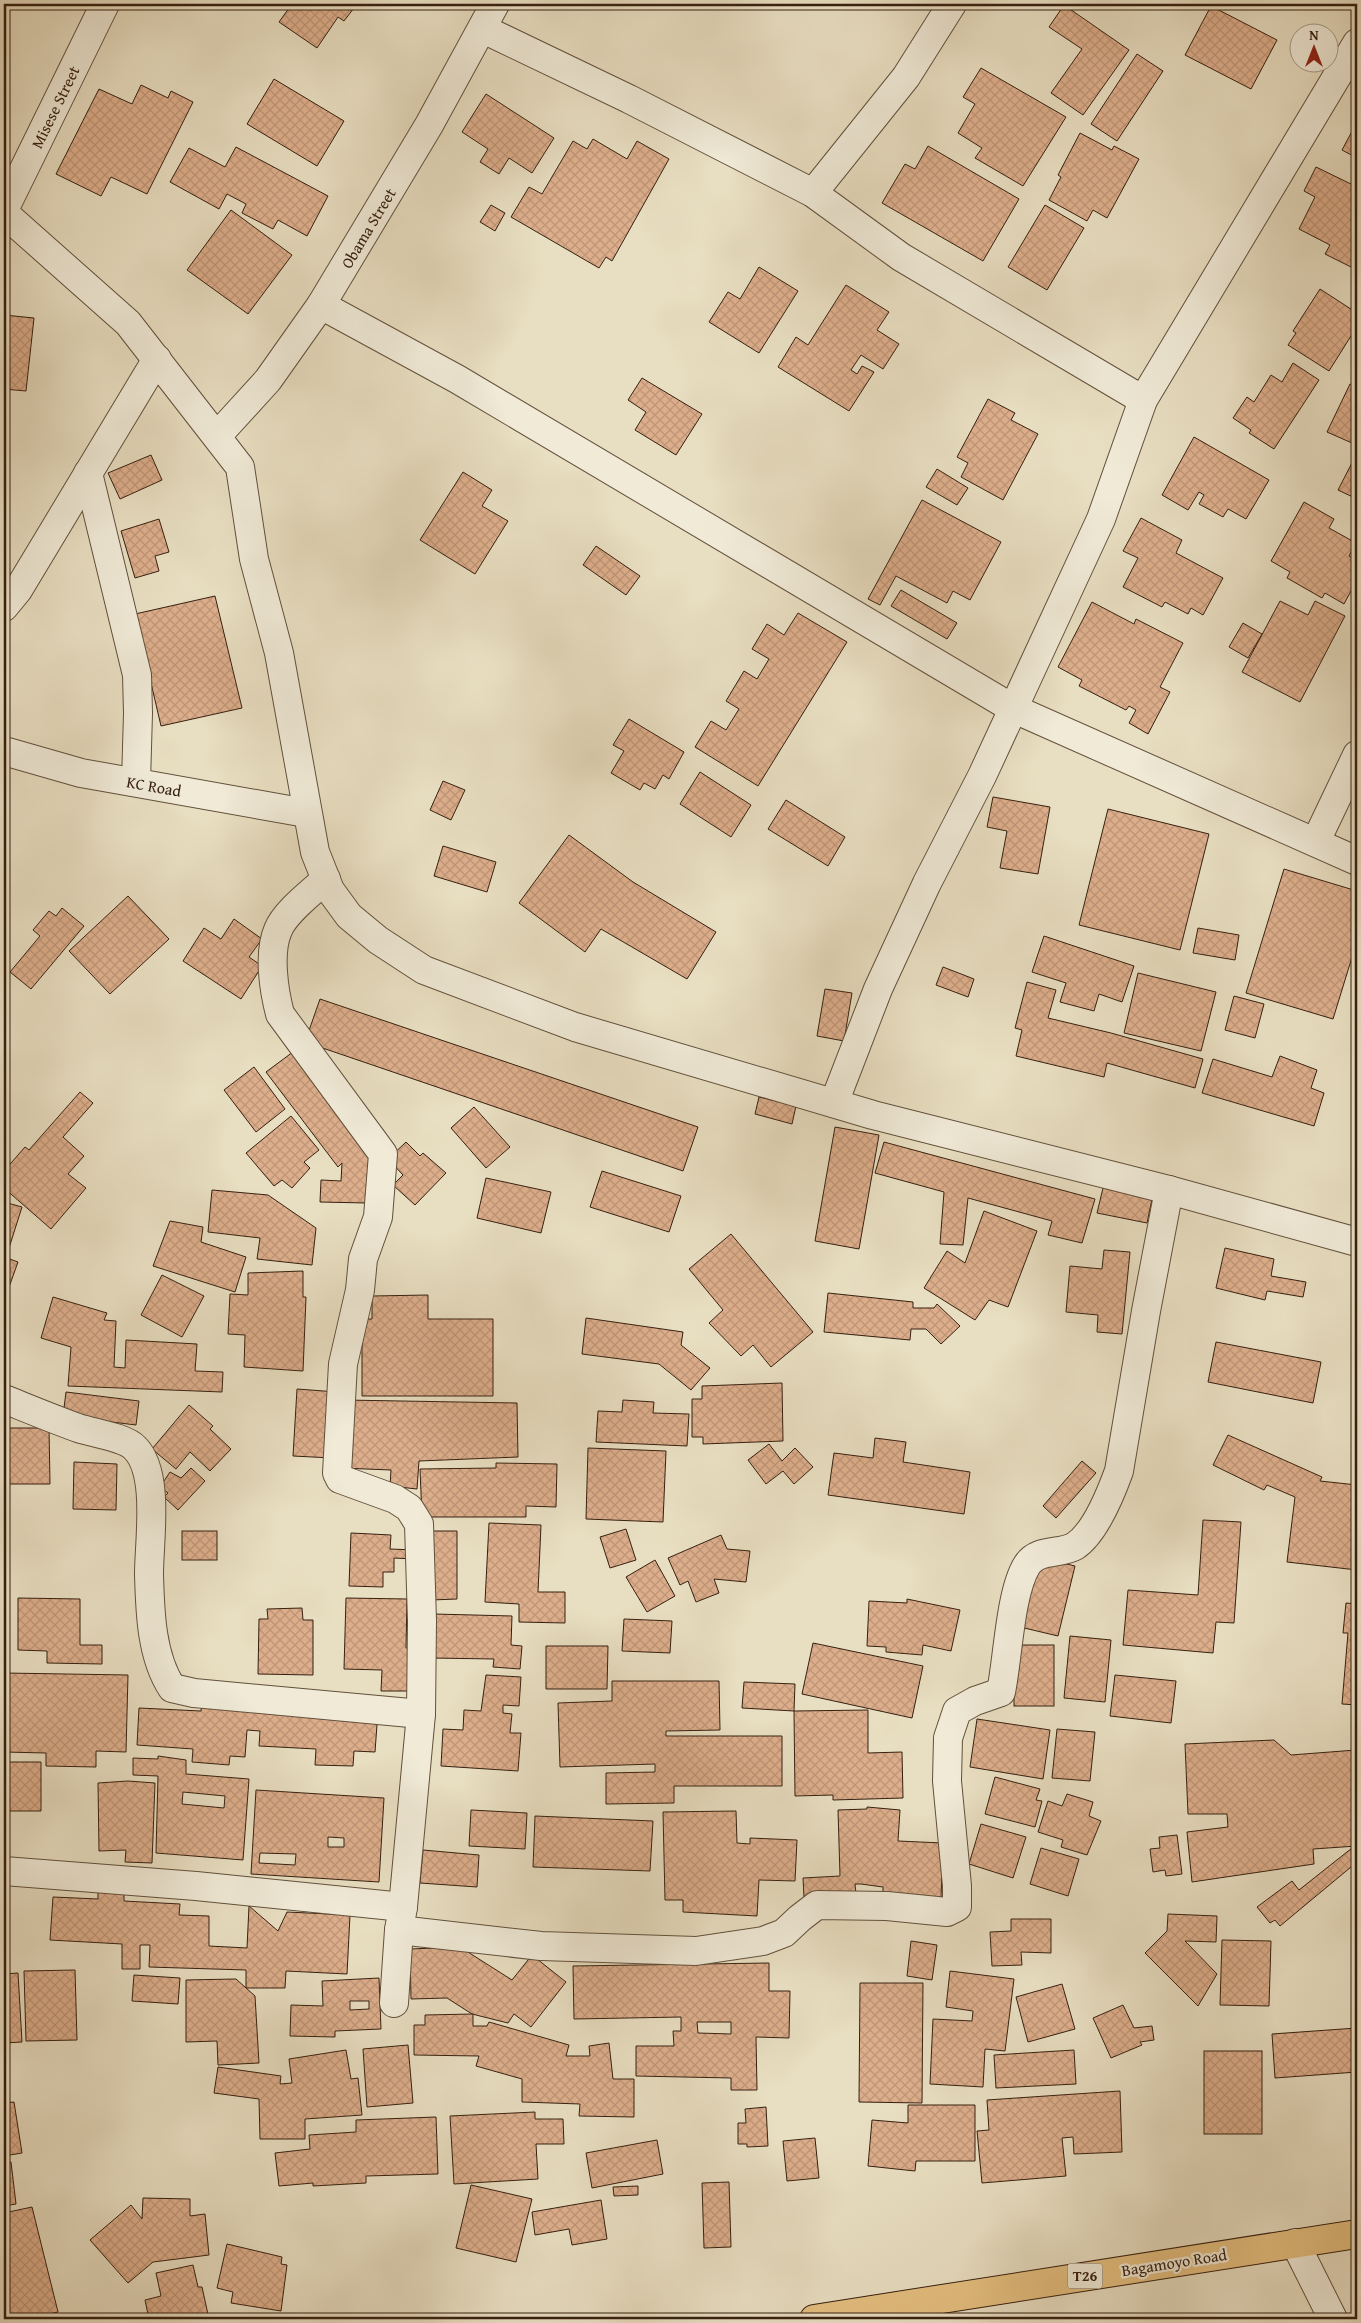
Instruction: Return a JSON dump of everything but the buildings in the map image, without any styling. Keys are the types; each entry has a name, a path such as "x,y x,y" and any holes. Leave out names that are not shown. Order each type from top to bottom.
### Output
{"highway":[{"name":"Bagamoyo Road","path":"814,2319 847,2317 1357,2234"}],"street":[{"name":"Misese Street","path":"4,211 105,4"},
{"name":"Obama Street","path":"216,436 268,380 321,305 429,125 495,4"},
{"path":"813,193 906,77 952,4"},
{"path":"482,29 628,99 813,193 901,256 1143,400"},
{"path":"834,1104 878,989 927,883 982,776 1101,519 1143,400 1357,43"},
{"path":"4,211 128,323 240,467 254,559 279,653 306,813 315,852 330,890 349,916 378,940 424,970 575,1027 834,1104 1169,1190 1357,1242"},
{"path":"321,305 457,379 1012,708 1316,841 1357,861"},
{"path":"4,607 18,590 157,359"},
{"path":"88,474 137,675 136,782"},
{"name":"KC Road","path":"4,751 82,773 306,813"},
{"path":"1316,841 1357,755"},
{"path":"326,879 288,916 278,930 273,958 273,987 280,1014 384,1154 378,1217 363,1259 360,1290 343,1364 337,1473 340,1479 395,1499 409,1508 419,1524 422,1621 421,1714 394,2003"},
{"path":"4,1871 196,1886 401,1918 541,1946 696,1951 763,1941 784,1933 817,1905 887,1906 947,1912 957,1907 957,1886 947,1781 948,1738 957,1711 975,1701 1001,1692 1016,1592 1028,1564 1044,1552 1074,1546 1085,1537 1110,1496 1119,1471 1146,1310 1169,1190"},
{"path":"4,1399 78,1427 122,1441 135,1447 142,1457 149,1478 151,1503 149,1574 157,1652 162,1672 172,1688 194,1693 421,1714"},
{"path":"1294,2243 1333,2319"}]}
